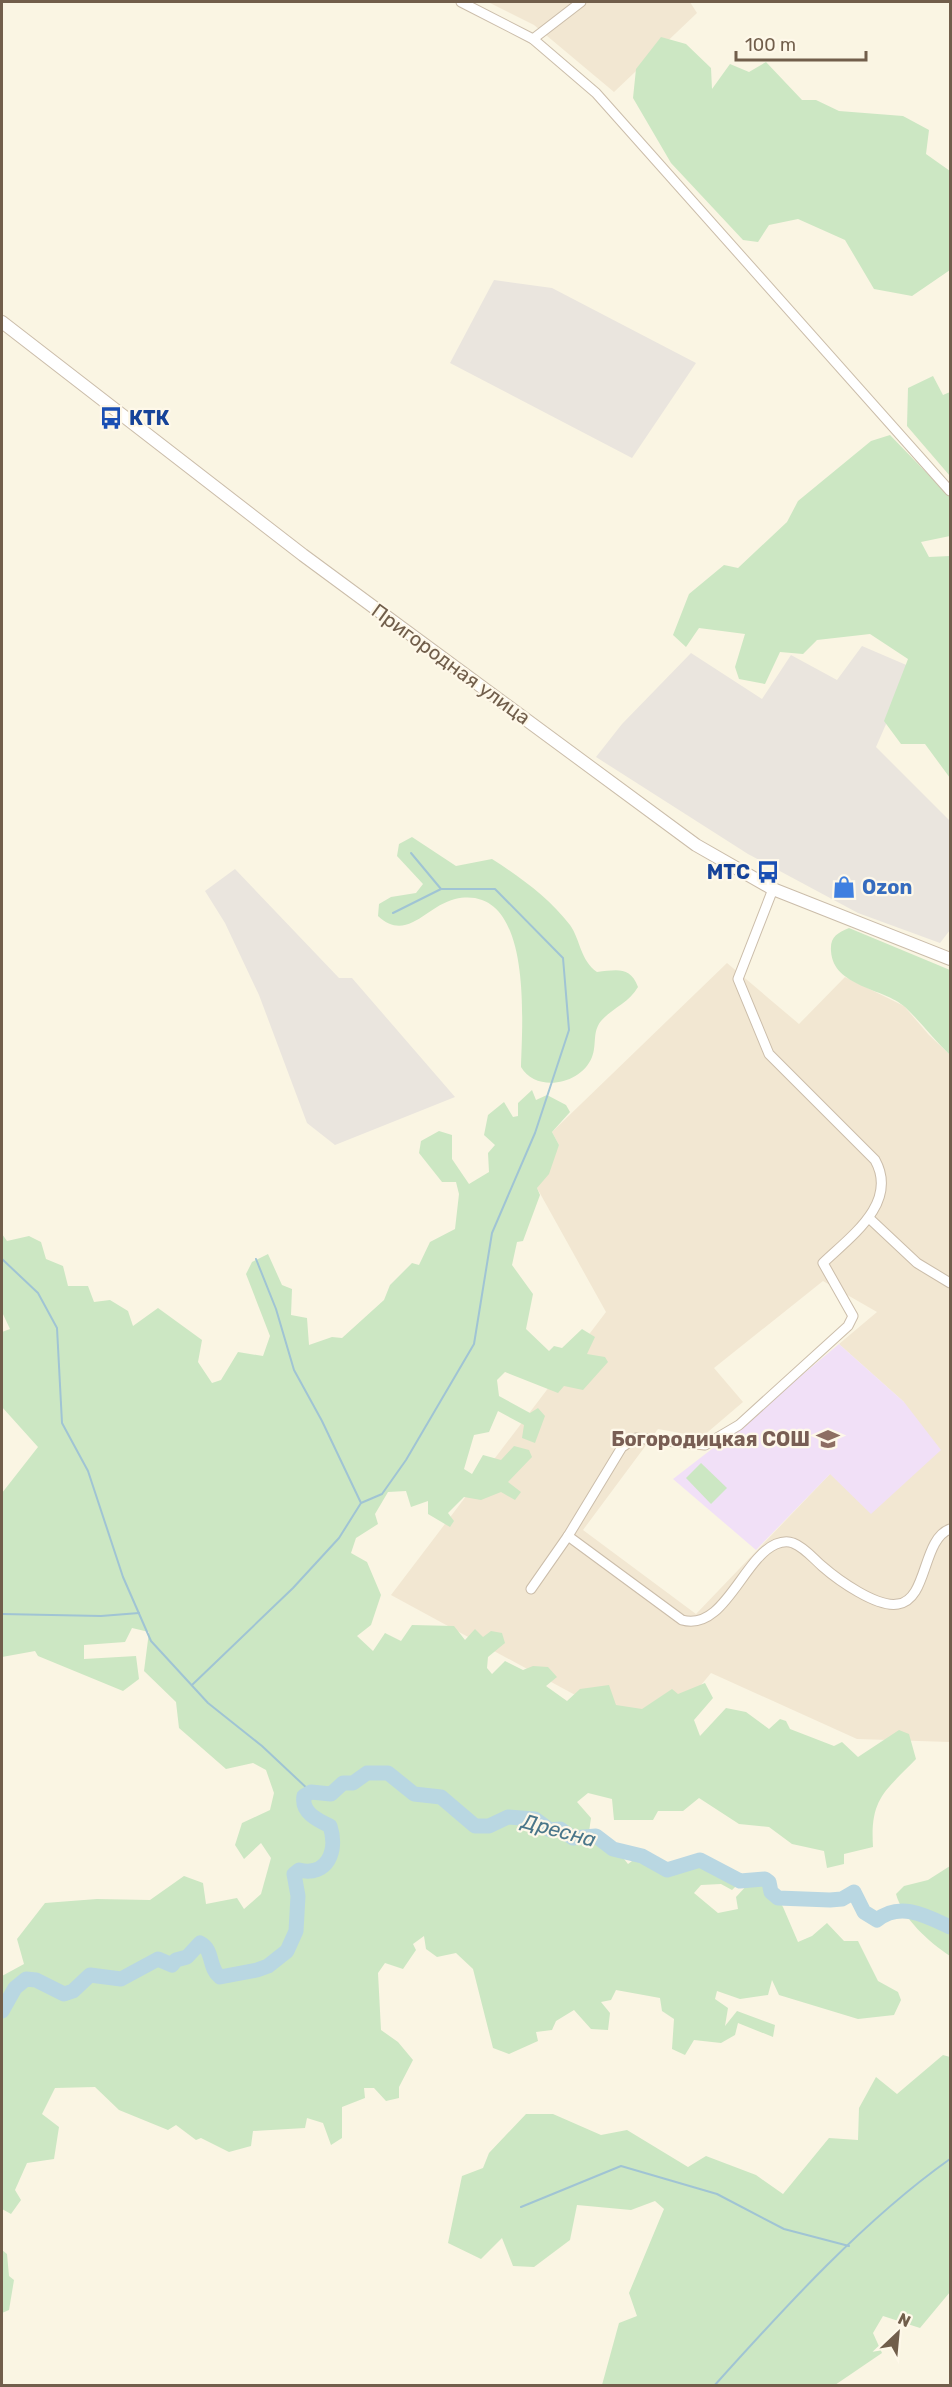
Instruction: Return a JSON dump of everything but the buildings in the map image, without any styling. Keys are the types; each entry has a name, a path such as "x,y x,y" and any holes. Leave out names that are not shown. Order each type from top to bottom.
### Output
{"street":[{"path":"460,2 533,39 596,93 951,491"},
{"path":"533,39 581,2"},
{"name":"Пригородная улица","path":"2,322 303,555 696,844 773,889 951,959"},
{"path":"531,1589 568,1536 622,1447 636,1438 705,1445 739,1425 848,1326 853,1316 823,1263 869,1218 882,1188 880,1168 875,1160 769,1054 738,979 773,889"},
{"path":"869,1218 917,1263 951,1283"},
{"path":"568,1536 682,1620 692,1623 702,1621 715,1611 770,1547 786,1542 799,1546 835,1577 862,1593 889,1605 900,1604 915,1593 939,1539 951,1529"}],"shaded area":[{"path":"488,2 690,2 697,13 614,92 534,25"},
{"path":"494,280 552,288 696,363 632,458 450,363"},
{"path":"862,646 911,667 876,747 950,821 950,930 940,943 858,913 748,854 596,757 622,724 691,653 762,699 791,655 837,680"},
{"path":"235,869 339,978 352,978 455,1097 335,1145 307,1123 259,995 225,923 205,891"},
{"path":"727,963 799,1024 845,977 904,1006 950,1055 950,1742 857,1739 711,1673 656,1739 391,1595 606,1312 537,1188 559,1145 552,1132","holes":["823,1281 877,1312 839,1344 904,1402 830,1474 696,1614 583,1530 658,1429 702,1437 743,1402 714,1368"]},
{"name":"Богородицкая СОШ","path":"839,1344 904,1402 941,1450 871,1514 830,1474 756,1550 673,1479 739,1428"}],"green space":[{"path":"661,37 686,44 711,68 712,89 730,64 749,72 766,62 802,100 816,100 839,111 903,116 929,130 926,154 950,171 950,270 912,296 874,289 845,240 798,219 769,225 758,242 743,240 671,163 633,98 636,69"},
{"path":"933,376 943,395 950,392 950,476 907,426 908,388"},
{"path":"890,435 950,497 950,536 921,542 929,557 950,556 950,778 925,744 901,744 884,721 908,659 870,634 817,640 803,654 780,652 765,684 739,679 735,667 745,634 699,628 686,647 673,635 689,594 724,565 738,568 787,522 798,501 871,441"},
{"path":"412,837 456,866 492,859 534,889 562,915 574,931 591,967 597,972 627,972 635,980 638,987 634,993 605,1016 598,1025 592,1057 578,1074 569,1079 547,1083 528,1075 521,1067 522,1020 518,960 511,933 499,912 481,900 455,899 416,920 398,926 378,916 379,904 391,897 416,893 423,884 397,856 399,844"},
{"path":"849,928 950,970 950,1055 905,1007 885,995 850,980 840,972 834,963 831,951 832,942 838,934"},
{"path":"532,1090 536,1100 547,1095 566,1105 570,1112 552,1132 559,1145 549,1174 537,1188 540,1195 523,1241 517,1242 512,1265 533,1294 526,1329 549,1351 554,1346 562,1348 582,1329 595,1337 587,1354 605,1357 608,1362 583,1390 564,1386 558,1393 505,1372 497,1380 499,1396 530,1413 538,1408 545,1416 535,1443 522,1438 524,1425 498,1411 489,1432 474,1435 464,1469 472,1474 483,1455 501,1460 514,1446 529,1450 532,1457 508,1482 521,1492 515,1500 501,1492 481,1500 464,1497 448,1513 454,1521 450,1527 428,1514 428,1501 411,1507 406,1491 388,1492 375,1514 378,1524 356,1538 351,1553 367,1562 381,1595 371,1625 357,1636 373,1651 385,1633 401,1641 412,1625 454,1626 465,1640 475,1629 483,1637 491,1631 502,1633 505,1643 488,1657 487,1668 492,1674 505,1661 523,1670 533,1666 548,1667 557,1677 546,1686 567,1701 580,1689 609,1685 616,1705 642,1709 672,1689 678,1694 705,1683 713,1698 694,1720 700,1736 726,1708 746,1712 769,1729 780,1719 786,1721 790,1729 834,1746 842,1742 858,1757 899,1730 909,1734 916,1759 881,1797 874,1818 873,1847 844,1854 844,1864 827,1868 824,1851 792,1844 769,1827 739,1824 699,1798 683,1811 658,1811 653,1820 614,1820 612,1799 588,1793 577,1802 591,1818 589,1832 610,1841 628,1864 639,1856 656,1872 692,1862 712,1867 714,1874 734,1874 739,1883 732,1890 721,1884 701,1885 694,1893 718,1913 738,1909 736,1897 749,1883 766,1882 783,1907 798,1942 812,1936 827,1923 844,1941 858,1941 878,1981 898,1992 901,2000 894,2015 858,2019 779,1995 772,1980 768,1995 740,1999 717,1991 715,1999 728,2008 725,2026 737,2011 775,2025 773,2037 738,2023 735,2035 721,2043 694,2040 685,2055 672,2049 674,2019 662,2011 660,1998 616,1990 611,2000 601,2002 610,2013 608,2030 591,2029 574,2010 556,2021 552,2030 536,2032 538,2041 509,2054 493,2048 473,1969 456,1953 437,1957 426,1949 424,1936 413,1944 416,1950 403,1969 385,1963 378,1973 381,2030 398,2042 413,2060 399,2087 399,2098 386,2101 374,2088 364,2088 365,2098 342,2107 342,2138 331,2145 323,2123 307,2118 305,2128 253,2131 251,2146 229,2152 201,2138 196,2140 176,2125 168,2130 119,2110 95,2087 55,2088 42,2114 59,2127 54,2159 27,2163 15,2190 21,2200 11,2214 2,2209 2,1976 24,1964 17,1939 45,1903 97,1899 150,1900 184,1876 203,1883 206,1904 237,1898 244,1909 261,1894 271,1858 261,1843 244,1859 235,1845 242,1823 270,1810 274,1793 266,1770 253,1763 226,1769 179,1728 176,1702 144,1671 149,1632 132,1628 125,1642 84,1645 84,1659 136,1656 139,1679 123,1691 38,1656 35,1651 2,1657 2,1493 38,1447 2,1407 2,1332 10,1329 2,1312 2,1234 7,1241 29,1236 41,1242 46,1259 63,1266 68,1286 88,1286 94,1302 110,1300 128,1311 133,1326 158,1308 202,1340 198,1362 212,1383 221,1380 238,1352 263,1356 270,1336 246,1274 252,1262 268,1254 282,1285 292,1289 291,1315 307,1318 309,1345 332,1337 342,1338 384,1300 390,1285 412,1263 419,1265 430,1242 455,1229 459,1194 456,1182 442,1182 419,1153 421,1141 439,1131 452,1135 452,1159 469,1184 489,1172 488,1153 495,1145 484,1135 488,1115 504,1102 513,1117 518,1116 518,1103"},
{"path":"701,1463 727,1488 711,1504 686,1478"},
{"path":"950,1866 950,1956 911,1921 896,1894 904,1886 928,1880"},
{"path":"943,2055 950,2057 950,2292 920,2328 883,2316 873,2333 882,2353 835,2385 602,2385 619,2323 637,2316 629,2293 664,2209 655,2201 631,2210 577,2205 570,2240 534,2267 513,2266 502,2238 481,2259 448,2243 462,2176 483,2168 489,2153 526,2114 553,2114 601,2135 627,2130 688,2167 706,2156 756,2175 783,2194 829,2138 858,2140 859,2108 876,2077 897,2094"},
{"path":"2,2250 7,2254 9,2276 14,2280 9,2310 2,2313"}],"waterway":[{"path":"411,853 441,889"},
{"path":"361,1503 382,1494 406,1460 474,1344 492,1233 535,1133 569,1030 563,958 495,889 441,889 393,913"},
{"path":"2,1259 38,1293 57,1328 62,1423 88,1471 123,1577 151,1641 208,1703 262,1746 311,1792"},
{"path":"192,1685 293,1588 339,1538 361,1503 322,1421 294,1370 276,1309 256,1259"},
{"path":"2,1614 101,1616 139,1613"},
{"name":"Дресна","path":"2,2011 15,1988 26,1979 36,1980 64,1994 73,1991 90,1975 121,1979 158,1959 172,1965 176,1960 187,1957 200,1943 207,1950 214,1969 220,1977 268,1966 287,1951 296,1931 298,1896 294,1874 299,1870 309,1871 324,1865 333,1844 330,1826 307,1811 304,1796 311,1792 331,1794 343,1783 353,1783 367,1773 388,1773 414,1794 441,1797 475,1826 489,1826 508,1817 535,1819 550,1830 560,1829 573,1838 596,1836 613,1849 642,1856 667,1870 700,1860 740,1881 765,1879 769,1882 771,1892 778,1898 830,1900 842,1899 854,1892 864,1912 877,1920 886,1914 904,1911 923,1915 950,1927"},
{"path":"714,2386 797,2296 856,2237 918,2183 950,2159"},
{"path":"521,2207 621,2166 717,2194 784,2229 849,2246"}],"place":[{"name":"КТК","path":"111,418"},
{"name":"МТС","path":"768,872"},
{"name":"Ozon","path":"844,887"},
{"name":"Богородицкая СОШ","path":"828,1439"}]}
